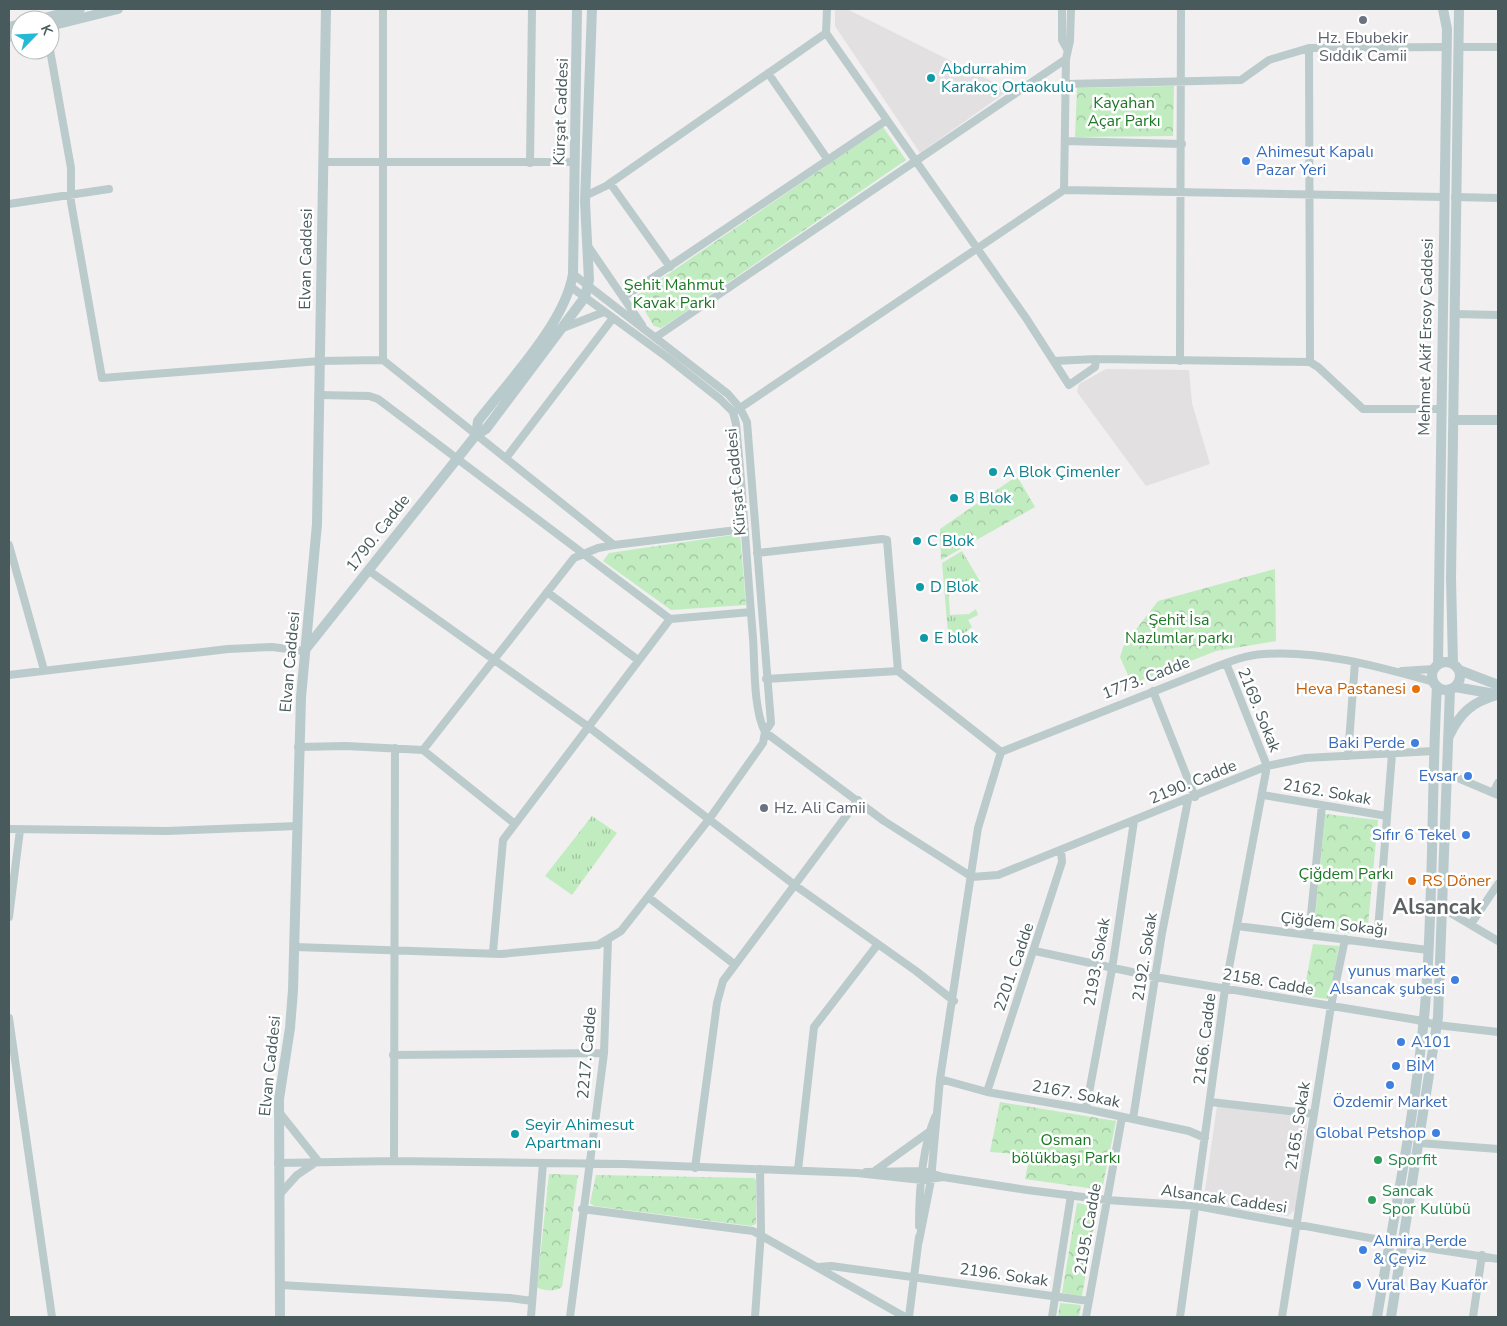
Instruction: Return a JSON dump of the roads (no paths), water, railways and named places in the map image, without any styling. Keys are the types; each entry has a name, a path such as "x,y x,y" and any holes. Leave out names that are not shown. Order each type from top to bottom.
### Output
{"street":[{"path":"60,14 80,9"},
{"path":"60,24 118,9"},
{"name":"Elvan Caddesi","path":"280,1317 278,1112 290,1028 295,947 298,747 304,650 317,531 326,9"},
{"path":"383,360 384,9"},
{"path":"530,163 532,9"},
{"name":"Kürşat Caddesi","path":"571,286 587,292 656,337 728,394 736,410 760,722 765,732 771,723 747,422 736,410 604,312 587,292 573,274 577,9"},
{"name":"Kürşat Caddesi","path":"587,245 585,196 592,9"},
{"path":"827,9 826,33 1069,385 1095,367 1096,359"},
{"path":"1062,9 1062,40 1067,49"},
{"path":"1064,190 1066,59 1070,40 1071,9"},
{"path":"1180,361 1181,9"},
{"name":"Mehmet Akif Ersoy Caddesi","path":"1436,667 1447,29 1443,9"},
{"name":"Mehmet Akif Ersoy Caddesi","path":"1456,667 1451,578 1459,9"},
{"path":"585,196 610,183 826,33"},
{"path":"1458,47 1498,47"},
{"path":"1309,48 1310,362"},
{"path":"1067,84 1241,80 1269,60 1309,48 1446,48"},
{"path":"656,337 1066,59"},
{"path":"52,60 71,168 71,195 102,378 320,361 383,360 614,545"},
{"path":"768,73 828,160"},
{"path":"624,297 887,120"},
{"path":"1065,141 1182,144"},
{"path":"323,162 575,162"},
{"path":"610,183 670,267"},
{"path":"9,204 108,190"},
{"path":"736,410 1064,190 1443,197"},
{"path":"1455,197 1498,198"},
{"path":"587,245 587,292"},
{"path":"587,245 644,328"},
{"name":"1790. Cadde","path":"476,435 478,421 554,323 571,286 573,274"},
{"name":"1790. Cadde","path":"304,650 457,458 476,435 486,429 563,328 587,292"},
{"path":"563,328 604,312"},
{"path":"1454,314 1498,315"},
{"path":"506,458 613,318"},
{"path":"1054,361 1096,359 1310,362 1318,367 1362,409 1440,410"},
{"path":"319,395 373,397 584,553 670,620 751,612"},
{"path":"1453,420 1498,420"},
{"path":"423,750 496,660 569,563 584,553 614,545 745,529"},
{"path":"758,553 887,540 898,671"},
{"path":"9,545 44,670"},
{"path":"368,570 590,728 710,818 796,886 954,1001"},
{"path":"547,592 638,660"},
{"path":"493,952 503,840 590,728 638,660 670,620"},
{"path":"9,675 228,649 272,647 304,650"},
{"name":"1773. Cadde","path":"1001,752 1226,663 1263,654 1299,654 1355,662 1395,671"},
{"path":"1348,756 1355,662"},
{"path":"1395,671 1436,667 1445,662 1498,688"},
{"name":"2169. Sokak","path":"1226,663 1268,766"},
{"path":"1377,1317 1411,1114 1423,1021 1428,950 1436,667"},
{"path":"1390,1317 1437,1025 1444,909 1448,739 1452,688 1460,679 1456,667"},
{"path":"582,1209 744,1229 761,1235 907,1317 932,1176 940,1079 954,1001 978,828 1001,752 898,671 766,679"},
{"path":"1395,671 1452,688 1498,688"},
{"path":"1448,739 1462,713 1498,688"},
{"path":"1154,691 1192,798"},
{"path":"295,947 394,952 493,952 550,951 598,945 621,931 710,818 758,754 765,732 899,830 972,877"},
{"path":"298,747 346,746 423,750 516,824"},
{"path":"394,1161 395,748"},
{"name":"2190. Cadde","path":"972,877 998,875 1268,766 1306,758 1434,751"},
{"path":"1377,943 1392,754"},
{"name":"2166. Cadde","path":"1180,1317 1197,1206 1225,989 1268,766"},
{"path":"1446,773 1496,794 1498,783"},
{"name":"2162. Sokak","path":"1263,795 1387,816"},
{"name":"2192. Sokak","path":"1133,1119 1155,977 1192,798"},
{"path":"695,1168 719,991 722,981 796,886 858,800"},
{"path":"1309,935 1322,805"},
{"name":"2193. Sokak","path":"1086,1109 1112,968 1134,821"},
{"path":"9,830 167,831 297,826"},
{"path":"9,917 20,830"},
{"name":"2201. Cadde","path":"987,1092 1035,951 1062,862 1061,850"},
{"path":"1471,924 1498,884"},
{"path":"648,897 734,964"},
{"path":"1444,909 1498,941"},
{"name":"Çiğdem Sokağı","path":"1237,926 1428,950"},
{"name":"2217. Cadde","path":"570,1317 582,1209 604,1053 608,939"},
{"name":"2165. Sokak","path":"1282,1317 1331,1006 1345,939"},
{"path":"798,1170 814,1027 878,944"},
{"name":"2158. Cadde","path":"1035,951 1155,977 1423,1021 1437,1025 1498,1032"},
{"path":"9,1018 52,1317"},
{"path":"393,1055 604,1053"},
{"name":"2167. Sokak","path":"940,1079 987,1092 1086,1109 1190,1131 1205,1138"},
{"path":"1211,1102 1314,1114"},
{"path":"919,1241 919,1208 922,1180 929,1132 938,1110"},
{"path":"278,1112 318,1160"},
{"name":"2195. Cadde","path":"1086,1317 1122,1117"},
{"path":"873,1172 929,1132"},
{"path":"1419,1143 1498,1146"},
{"path":"278,1195 297,1175 318,1160"},
{"path":"278,1163 318,1160 624,1164 857,1173 922,1180 932,1176"},
{"path":"531,1317 543,1164"},
{"path":"755,1317 761,1235 760,1169"},
{"path":"857,1173 924,1171 932,1176"},
{"name":"Alsancak Caddesi","path":"932,1176 1107,1200 1197,1206 1390,1240 1402,1244 1498,1259"},
{"path":"1052,1317 1072,1195"},
{"path":"1473,1317 1482,1255"},
{"name":"2196. Sokak","path":"818,1267 831,1266 915,1276 1089,1302"},
{"path":"280,1285 510,1298 532,1301"}],"place":[{"name":"Hz. Ebubekir Sıddık Camii","path":"1363,20"},
{"name":"Abdurrahim Karakoç Ortaokulu","path":"931,78"},
{"name":"Ahimesut Kapalı Pazar Yeri","path":"1246,161"},
{"name":"A Blok Çimenler","path":"993,472"},
{"name":"B Blok","path":"954,498"},
{"name":"C Blok","path":"917,541"},
{"name":"D Blok","path":"920,587"},
{"name":"E blok","path":"924,638"},
{"name":"Heva Pastanesi","path":"1416,689"},
{"name":"Baki Perde","path":"1415,743"},
{"name":"Evsar","path":"1468,776"},
{"name":"Hz. Ali Camii","path":"764,808"},
{"name":"Sıfır 6 Tekel","path":"1466,835"},
{"name":"RS Döner","path":"1412,881"},
{"name":"yunus market Alsancak şubesi","path":"1455,980"},
{"name":"A101","path":"1401,1042"},
{"name":"BİM","path":"1396,1066"},
{"name":"Özdemir Market","path":"1390,1085"},
{"name":"Global Petshop","path":"1436,1133"},
{"name":"Seyir Ahimesut Apartmanı","path":"515,1134"},
{"name":"Sporfit","path":"1378,1160"},
{"name":"Sancak Spor Kulübü","path":"1372,1200"},
{"name":"Almira Perde & Çeyiz","path":"1363,1250"},
{"name":"Vural Bay Kuaför","path":"1357,1285"}],"district":[{"name":"Alsancak","path":"1437,907"}],"park label":[{"name":"Kayahan Açar Parkı","path":"1124,112"},
{"name":"Şehit Mahmut Kavak Parkı","path":"674,294"},
{"name":"Şehit İsa Nazlımlar parkı","path":"1179,629"},
{"name":"Çiğdem Parkı","path":"1346,874"},
{"name":"Osman bölükbaşı Parkı","path":"1066,1149"}]}
